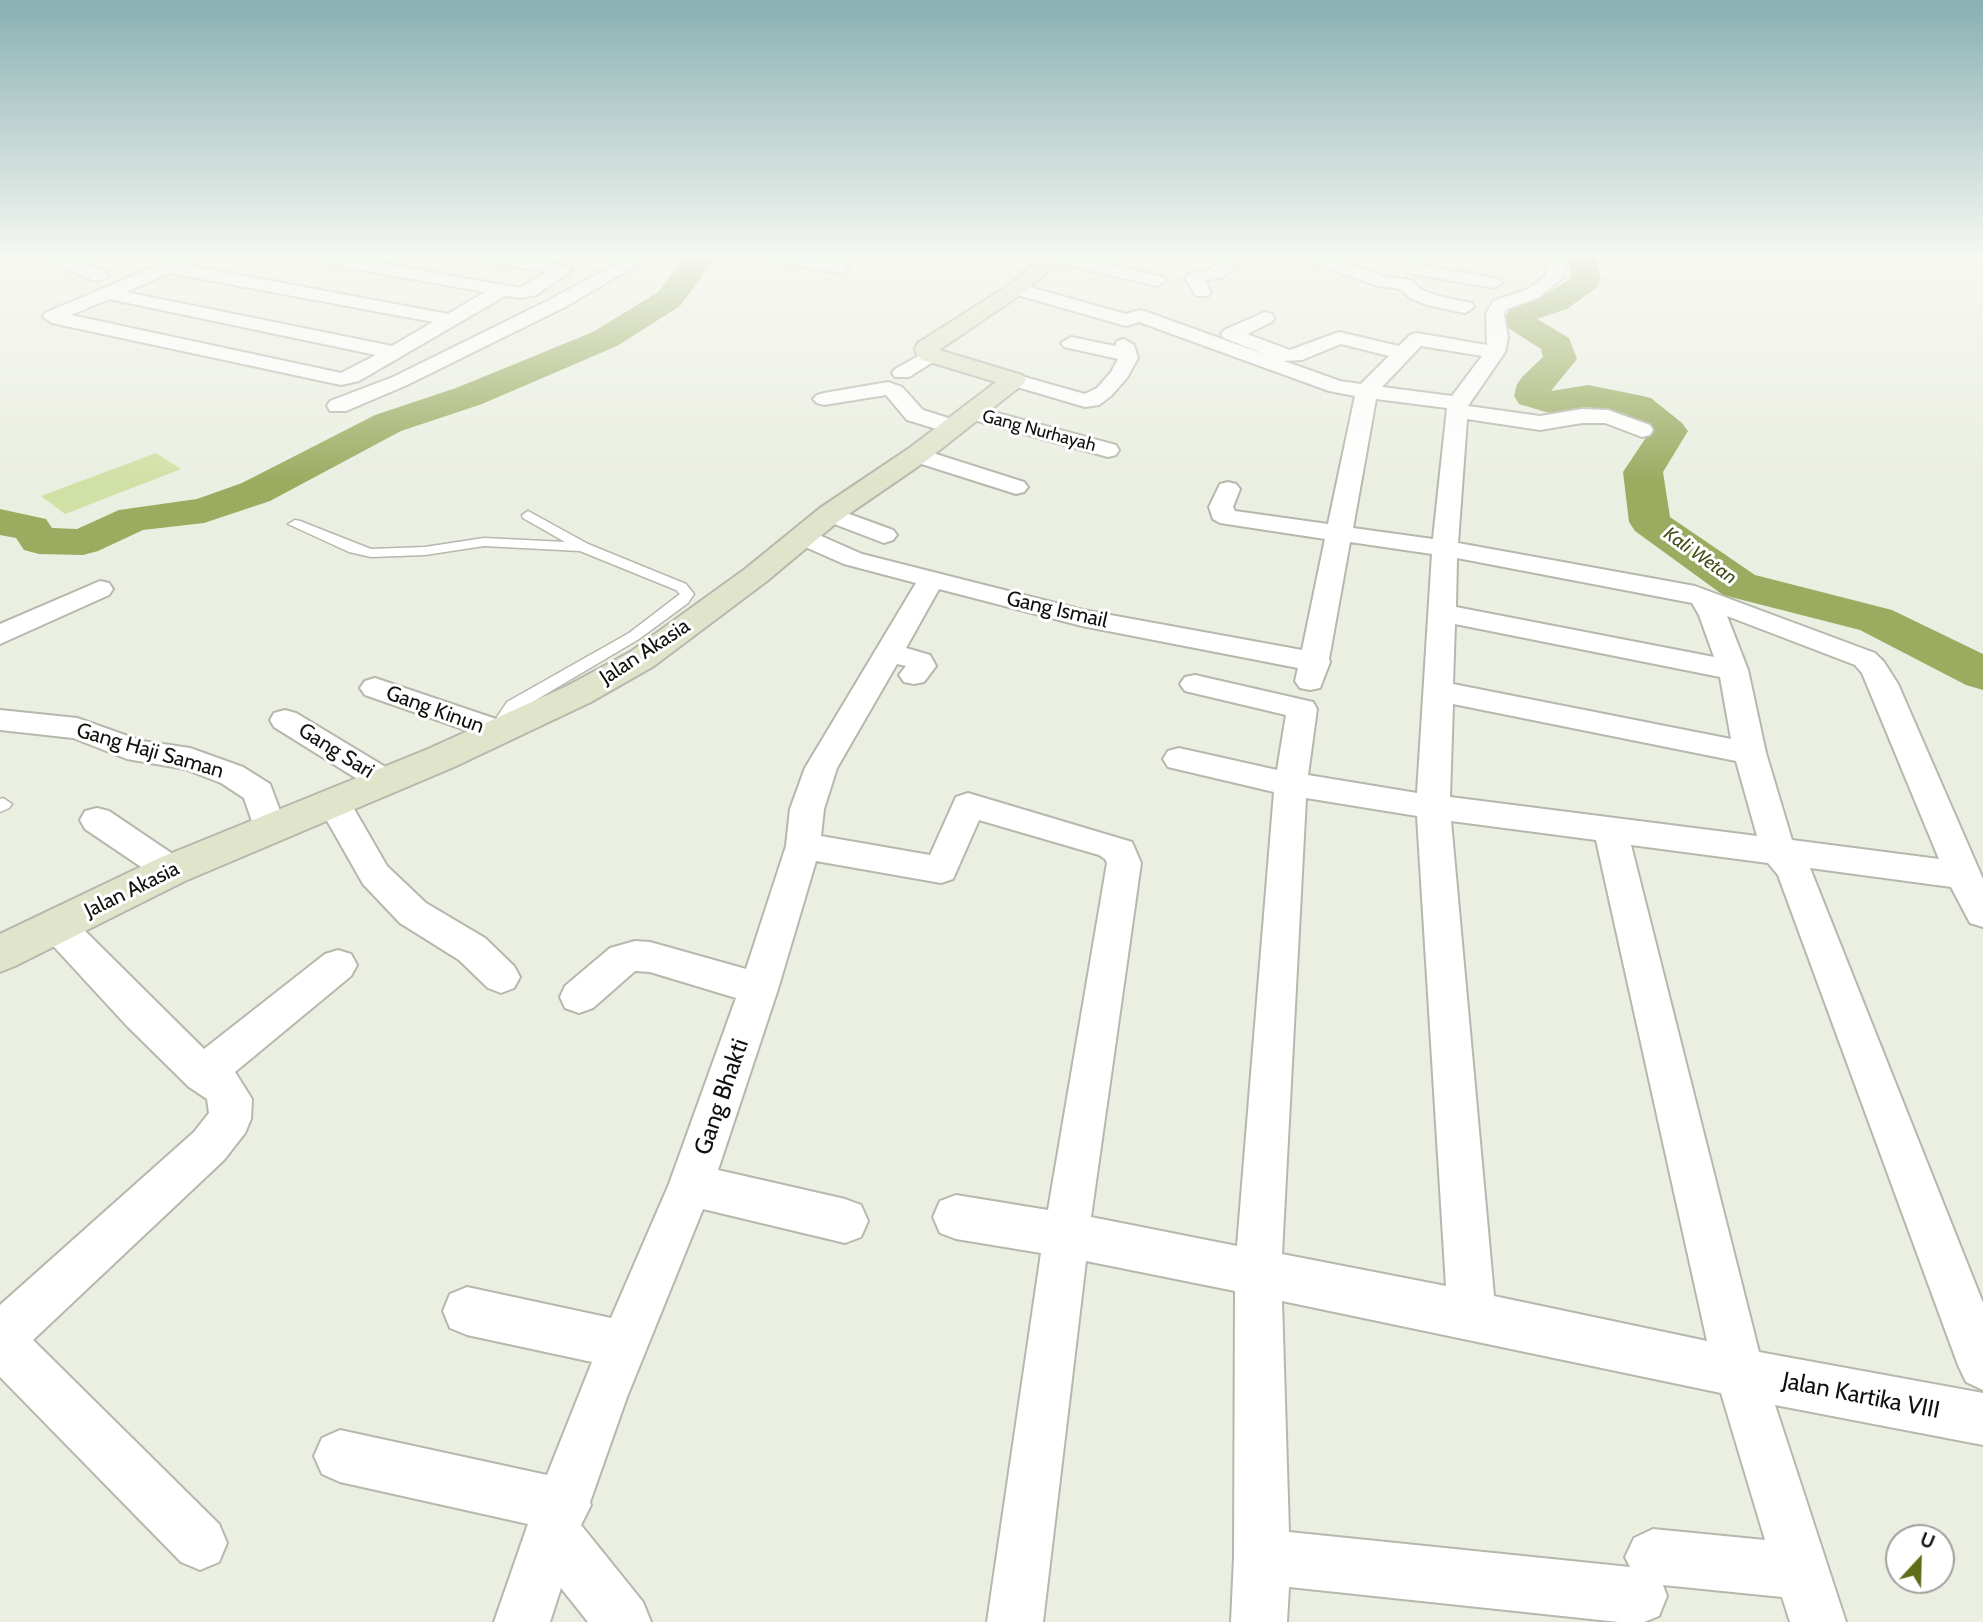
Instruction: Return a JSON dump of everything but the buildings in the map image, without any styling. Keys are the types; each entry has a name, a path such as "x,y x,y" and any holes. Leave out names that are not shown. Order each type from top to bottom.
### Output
{"street":[{"path":"120,332 341,379 352,377 430,332"},
{"path":"306,332 393,352"},
{"path":"338,407 499,332"},
{"path":"951,332 925,351 1089,401 1104,392 1120,374 1126,350 1071,343"},
{"path":"1183,332 1336,387 1367,390 1540,423 1588,416 1608,417 1642,430"},
{"path":"1236,332 1231,334 1287,356 1295,356 1339,338 1495,352"},
{"path":"1259,1622 1262,1557 1258,1273 1291,784 1302,709 1316,662 1337,534 1367,390 1409,346 1415,332"},
{"path":"1472,1315 1433,807 1445,548 1457,407 1495,352 1496,332"},
{"path":"902,373 931,355"},
{"name":"Jalan Akasia","path":"0,954 172,870 386,782 579,694 642,659 830,514 917,455 1013,380"},
{"name":"Gang Nurhayah","path":"824,399 888,388 895,391 915,415 962,420 1108,450"},
{"path":"917,455 1016,487"},
{"path":"1228,489 1221,507 1222,513 1229,517 1445,548 1686,592 1865,659 1884,684 1963,875 1983,913"},
{"path":"830,514 884,535"},
{"name":"Gang Ismail","path":"803,537 853,559 1082,618 1316,662"},
{"name":"Gang Bhakti","path":"522,1622 558,1518 624,1345 691,1185 759,989 803,846 807,809 821,768 902,664 931,580"},
{"path":"0,635 100,589"},
{"path":"1702,597 1713,615 1733,670 1750,753 1777,851 1793,869 1983,1365"},
{"path":"1443,613 1733,670"},
{"path":"1245,649 1211,688 1302,709"},
{"name":"Gang Kinun","path":"375,688 498,731"},
{"path":"1438,691 1750,753"},
{"name":"Gang Haji Saman","path":"0,720 76,728 138,751 190,759 232,775 258,792 269,828"},
{"name":"Gang Sari","path":"285,720 386,782"},
{"path":"1179,759 1291,784 1433,807 1611,832 1963,875"},
{"path":"334,803 375,875 413,913 472,949 501,977"},
{"path":"803,846 941,870 968,805 1110,846 1120,851 1124,863 1066,1235 1015,1622"},
{"path":"97,820 172,870"},
{"path":"1611,832 1738,1372 1818,1622"},
{"path":"58,926 141,1014 203,1074 222,1086 231,1099 230,1119 209,1146 0,1340 200,1544"},
{"path":"579,997 623,959 635,956 650,957 759,989"},
{"path":"203,1074 338,965"},
{"path":"691,1185 845,1221"},
{"name":"Jalan Kartika VIII","path":"956,1217 1066,1235 1472,1315 1738,1372 1983,1419"},
{"path":"467,1311 624,1345"},
{"path":"340,1456 558,1518 623,1622"},
{"path":"1262,1557 1646,1576 1802,1571"}],"lane":[{"path":"498,731 513,706 634,636 683,600 687,594 681,587 583,547 528,515"},
{"path":"295,524 354,549 372,553 425,551 484,542 583,547"}],"green space":[{"path":"156,453 181,469 65,514 41,496"}],"waterway":[{"path":"0,522 31,528 39,541 83,542 134,519 204,511 256,492 388,423 469,396 617,332"},
{"name":"Kali Wetan","path":"1536,332 1557,345 1560,359 1534,384 1532,396 1549,402 1588,396 1638,406 1669,431 1643,472 1650,522 1739,585 1876,620 1983,674"}]}
